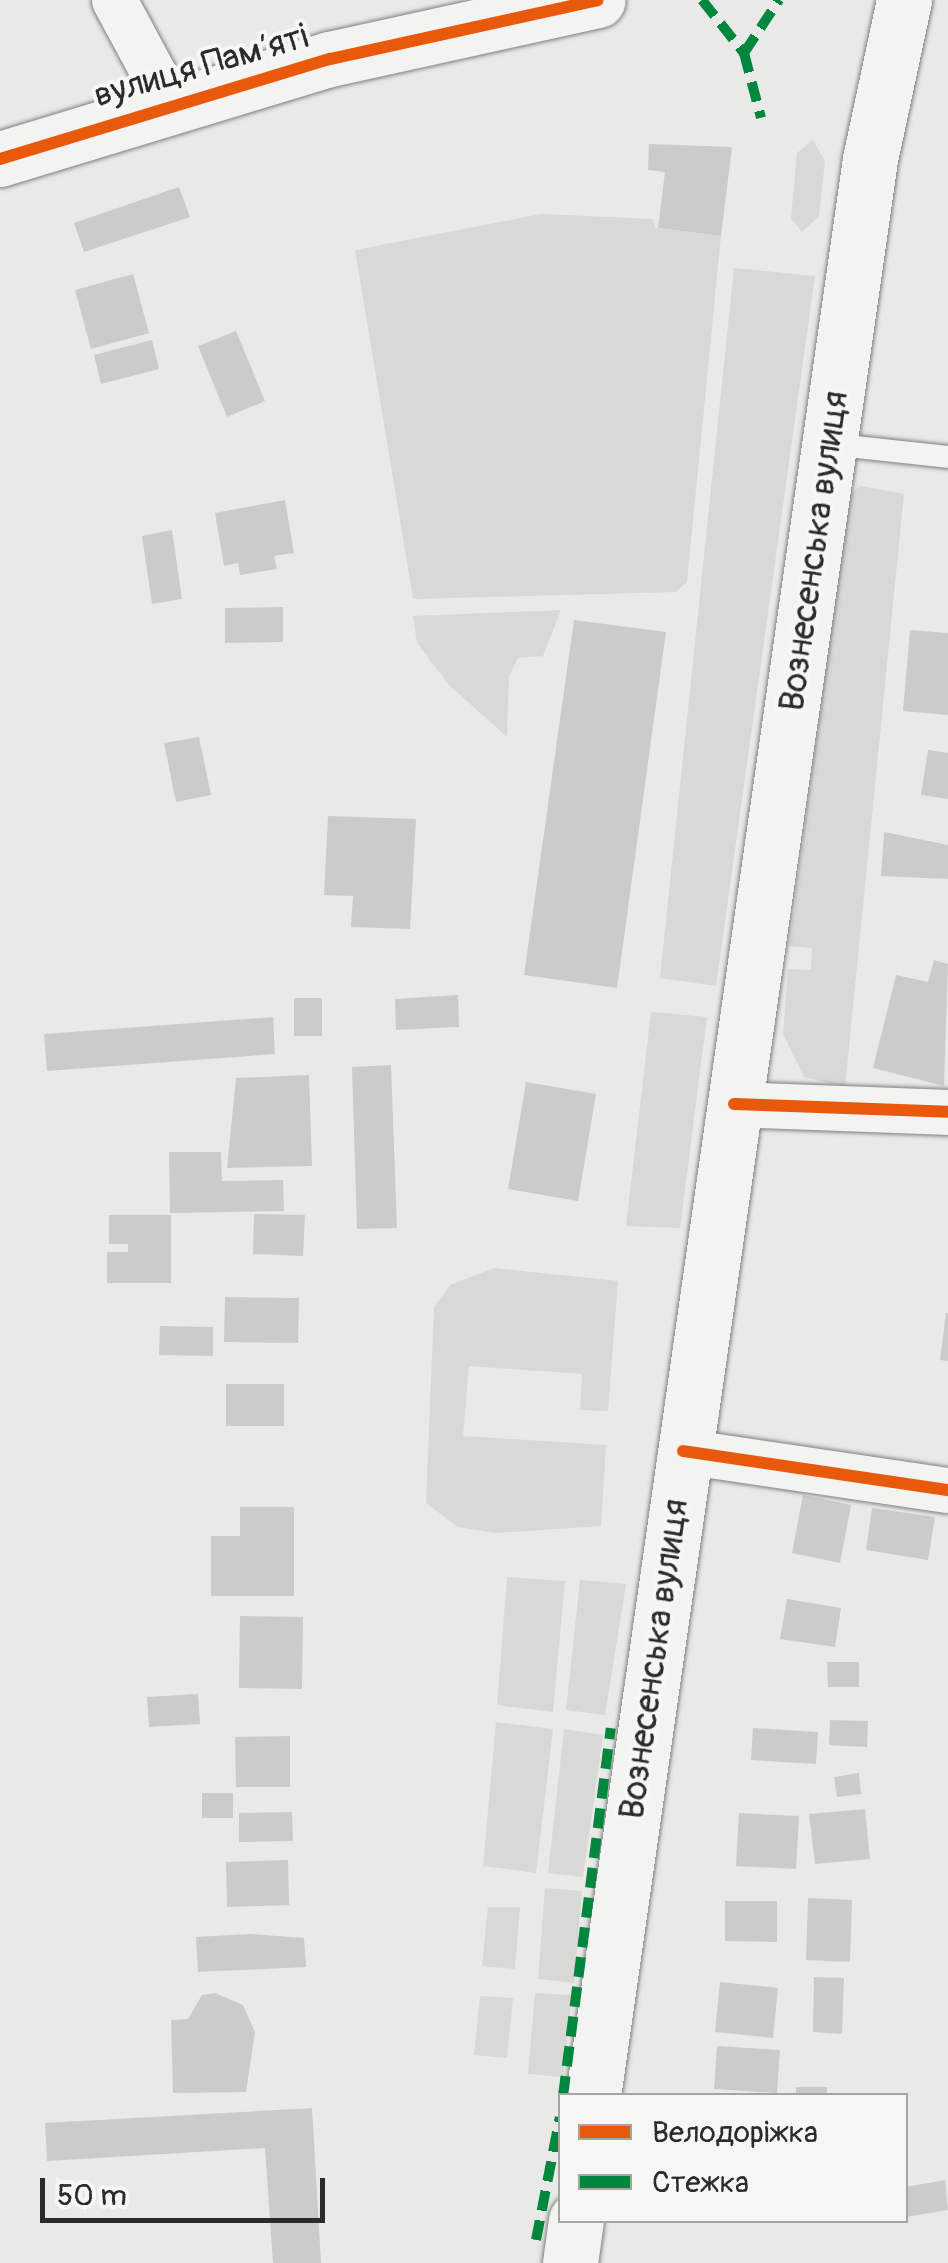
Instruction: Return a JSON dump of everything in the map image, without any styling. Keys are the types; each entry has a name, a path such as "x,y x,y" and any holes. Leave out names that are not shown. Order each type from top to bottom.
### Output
{"main road":[{"name":"вулиця Памʼяті","path":"0,159 169,102 598,0"},
{"name":"Вознесенська вулиця","path":"594,2093 682,1451 829,444 894,39"},
{"path":"570,2263 576,2223"}],"street":[{"path":"114,0 169,102"},
{"path":"734,1104 948,1112"},
{"path":"682,1451 948,1490"}],"lane":[{"path":"829,444 948,458"}],"shaded area":[{"path":"813,140 825,161 819,216 802,232 791,218 797,153"},
{"path":"541,214 653,219 655,228 721,236 687,582 676,592 413,599 355,250"},
{"path":"734,268 815,276 716,986 660,978"},
{"path":"861,486 904,494 845,1087 804,1077 783,1034 788,969 811,970 812,948 789,946 850,493"},
{"path":"561,610 543,656 518,658 509,676 507,737 449,685 417,643 413,616"},
{"path":"651,1012 707,1017 680,1228 626,1226"},
{"path":"494,1268 618,1281 608,1411 580,1410 582,1374 469,1366 463,1436 606,1445 601,1526 496,1533 458,1527 426,1503 434,1307 450,1285"},
{"path":"507,1577 565,1581 553,1712 497,1705"},
{"path":"580,1580 626,1584 605,1715 566,1710"},
{"path":"496,1722 553,1729 536,1873 483,1866"},
{"path":"564,1729 603,1735 583,1877 548,1873"},
{"path":"545,1888 582,1891 574,1983 538,1979"},
{"path":"488,1907 520,1907 515,1969 482,1966"},
{"path":"535,1993 572,1995 563,2077 528,2074"},
{"path":"480,1996 513,1998 507,2058 474,2055"}],"building":[{"path":"649,144 732,147 721,236 658,228 665,172 648,170"},
{"path":"179,187 190,217 84,252 74,223"},
{"path":"133,274 149,333 91,349 75,290"},
{"path":"236,331 265,401 227,417 198,346"},
{"path":"152,340 159,369 101,384 94,355"},
{"path":"285,500 294,553 274,556 277,569 240,575 238,563 224,566 215,513"},
{"path":"172,530 182,599 152,604 142,536"},
{"path":"283,607 283,642 225,643 225,608"},
{"path":"574,620 666,632 617,988 524,975"},
{"path":"910,630 948,633 948,715 903,711"},
{"path":"199,737 211,795 176,802 164,743"},
{"path":"928,750 948,753 948,799 921,795"},
{"path":"328,816 416,819 410,929 351,927 353,896 324,895"},
{"path":"884,832 948,845 948,879 881,876"},
{"path":"934,960 948,964 944,1086 873,1068 896,975 928,982"},
{"path":"458,995 459,1027 396,1030 395,999"},
{"path":"294,998 322,998 322,1036 294,1036"},
{"path":"273,1017 275,1054 47,1071 44,1034"},
{"path":"391,1065 397,1228 357,1229 352,1067"},
{"path":"309,1075 312,1166 227,1168 236,1078"},
{"path":"526,1082 596,1094 578,1201 508,1189"},
{"path":"169,1152 221,1152 222,1181 283,1180 284,1211 170,1213"},
{"path":"254,1214 305,1215 303,1256 253,1254"},
{"path":"109,1215 171,1215 171,1283 107,1283 107,1252 128,1252 128,1244 109,1244"},
{"path":"225,1297 299,1298 298,1343 224,1342"},
{"path":"948,1313 948,1361 940,1360"},
{"path":"160,1326 213,1327 213,1356 159,1355"},
{"path":"226,1384 284,1384 284,1426 226,1426"},
{"path":"803,1495 851,1505 840,1563 792,1553"},
{"path":"240,1507 294,1507 294,1596 211,1596 211,1536 240,1536"},
{"path":"872,1508 935,1517 928,1560 866,1550"},
{"path":"787,1599 841,1608 835,1647 780,1639"},
{"path":"240,1616 303,1617 302,1689 239,1688"},
{"path":"827,1662 859,1662 859,1687 828,1687"},
{"path":"198,1694 200,1724 149,1727 147,1697"},
{"path":"830,1720 868,1721 867,1747 829,1745"},
{"path":"753,1728 818,1732 816,1764 751,1760"},
{"path":"290,1736 290,1787 236,1787 235,1737"},
{"path":"859,1773 861,1794 837,1797 834,1777"},
{"path":"202,1793 233,1793 233,1818 202,1818"},
{"path":"865,1809 870,1859 815,1864 809,1814"},
{"path":"292,1812 293,1841 239,1842 239,1813"},
{"path":"739,1813 799,1816 796,1869 736,1866"},
{"path":"288,1860 289,1905 227,1907 226,1862"},
{"path":"808,1898 852,1900 850,1962 806,1960"},
{"path":"725,1901 777,1901 777,1942 725,1941"},
{"path":"250,1934 304,1938 306,1967 198,1972 196,1937"},
{"path":"814,1977 844,1978 842,2034 813,2032"},
{"path":"720,1982 778,1988 773,2038 715,2032"},
{"path":"215,1993 243,2005 255,2032 246,2092 173,2093 171,2020 188,2019 202,1995"},
{"path":"717,2046 780,2050 777,2093 714,2089"},
{"path":"796,2087 827,2087 827,2093 796,2093"},
{"path":"312,2108 321,2263 273,2263 265,2148 47,2161 45,2123"},
{"path":"945,2180 948,2210 908,2217 908,2187"}],"marked path":[{"path":"702,0 744,53 761,118"},
{"path":"744,53 779,0"},
{"path":"563,2093 611,1728"},
{"path":"536,2240 558,2127"}],"cycle path":[{"path":"0,159 330,59 598,0"},
{"path":"734,1104 948,1112"},
{"path":"683,1451 948,1490"}]}
